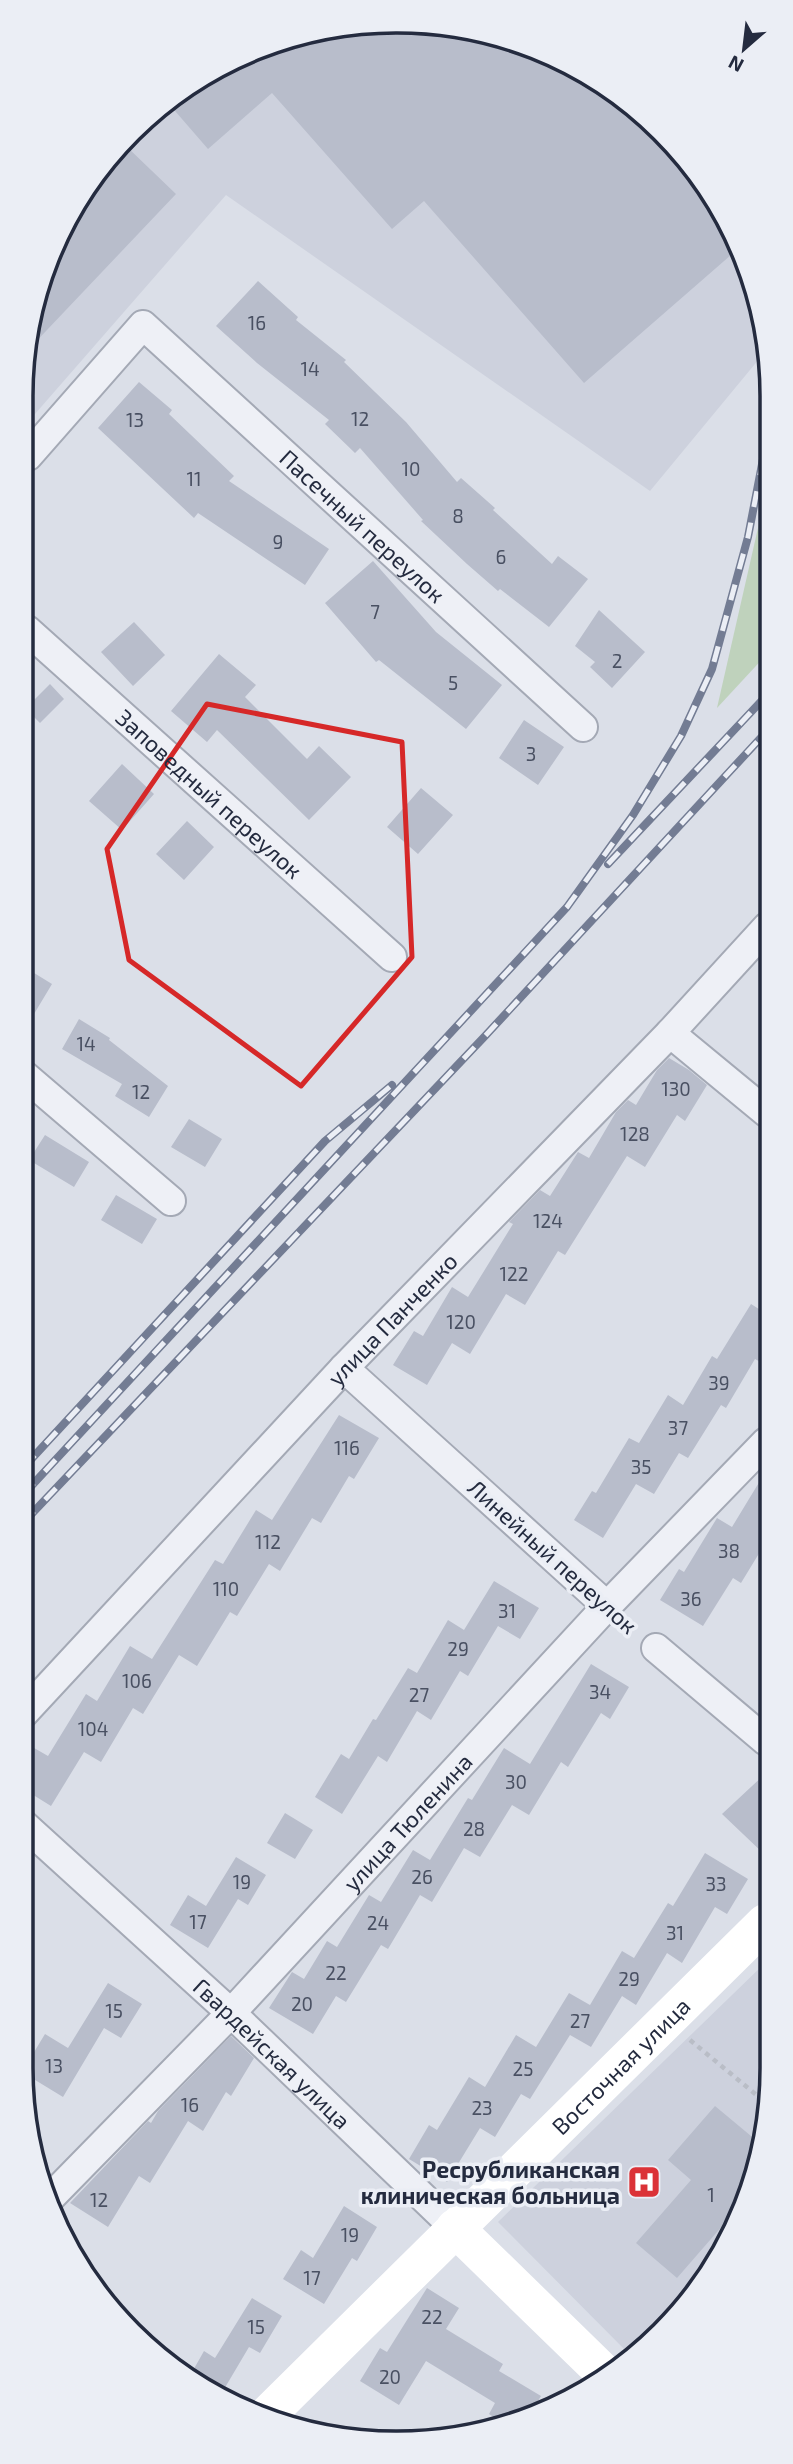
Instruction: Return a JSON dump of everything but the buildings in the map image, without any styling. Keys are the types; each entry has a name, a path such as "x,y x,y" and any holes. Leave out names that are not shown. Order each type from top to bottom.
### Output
{"street":[{"name":"Пасечный переулок","path":"33,450 143,325 583,727"},
{"name":"Заповедный переулок","path":"33,635 392,957"},
{"name":"улица Панченко","path":"33,1703 344,1368 670,1033 760,935"},
{"path":"670,1033 760,1107"},
{"path":"33,1083 171,1201"},
{"name":"Линейный переулок","path":"344,1368 607,1606"},
{"name":"улица Тюленина","path":"56,2192 231,2012 607,1606 760,1448"},
{"name":"Линейный переулок","path":"656,1648 760,1736"},
{"name":"Гвардейская улица","path":"33,1833 231,2012 600,2369"},
{"name":"Восточная улица","path":"273,2409 760,1928"}],"path":[{"path":"668,2017 688,2038 759,2097"}],"highlighted area":[{"path":"207,704 402,742 412,957 301,1086 129,960 107,849"}],"shaded area":[{"path":"373,34 444,36 513,53 578,82 636,123 685,175 722,236 747,302 758,360 650,491 226,195 33,416 36,349 53,280 82,215 123,157 175,108 236,71 302,46"},
{"name":"Ресрубликанская клиническая больница","path":"760,1968 757,2115 740,2184 722,2228 699,2269 670,2307 636,2341 625,2350 498,2222"}],"green space":[{"path":"760,519 760,662 717,708"}],"railway":[{"path":"33,1484 567,907 633,815 681,736 712,669 748,537 760,475"},
{"path":"608,864 760,702"},
{"path":"33,1512 486,1035 760,739"},
{"path":"33,1457 325,1141 392,1085"}],"place":[{"name":"Ресрубликанская клиническая больница","path":"644,2182"}]}
